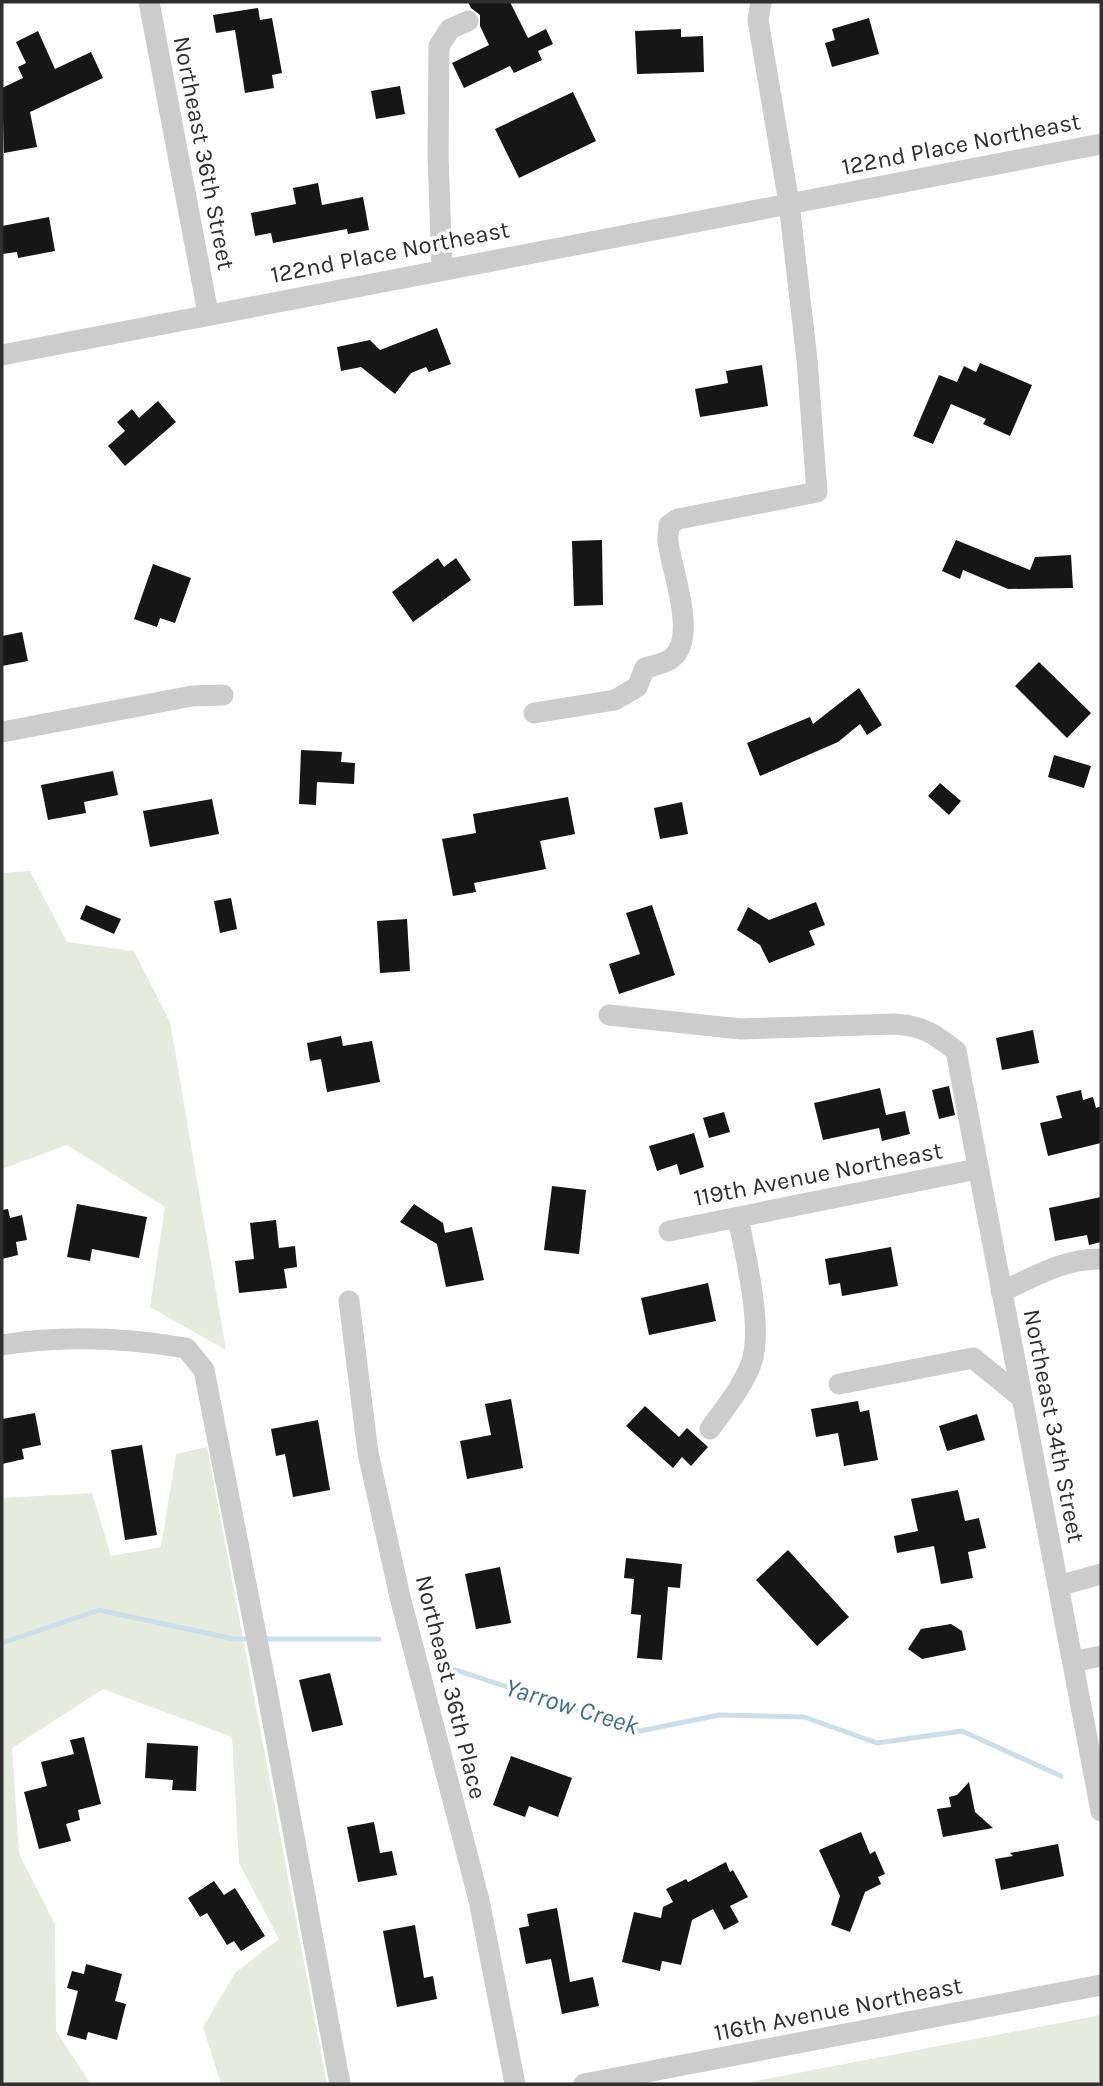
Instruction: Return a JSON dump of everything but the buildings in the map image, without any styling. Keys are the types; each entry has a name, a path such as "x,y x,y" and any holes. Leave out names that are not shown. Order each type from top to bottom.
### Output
{"street":[{"name":"Northeast 36th Street","path":"149,2 208,313"},
{"path":"534,713 615,700 637,687 645,668 674,658 682,639 682,609 668,541 669,525 678,519 817,492 807,360 789,203 758,20 761,2"},
{"path":"442,269 438,155 439,46 450,29 468,21"},
{"name":"122nd Place Northeast","path":"2,355 208,313 1101,144"},
{"path":"2,732 192,696 223,695"},
{"name":"Northeast 34th Street","path":"609,1015 741,1029 895,1024 917,1026 956,1051 1101,1811"},
{"name":"119th Avenue Northeast","path":"668,1231 977,1169"},
{"path":"710,1429 743,1380 754,1348 754,1321 738,1217"},
{"path":"1001,1292 1061,1264 1083,1258 1101,1259"},
{"name":"Northeast 36th Place","path":"349,1301 368,1453 400,1597 479,1900 515,2084"},
{"path":"2,1345 42,1339 146,1342 186,1348 204,1370 340,2084"},
{"path":"839,1384 973,1358 1021,1398"},
{"path":"1058,1586 1101,1574"},
{"path":"1073,1662 1101,1657"},
{"name":"116th Avenue Northeast","path":"584,2084 1101,1985"}],"shaded area":[{"path":"30,871 67,942 134,951 170,1022 226,1350 150,1307 165,1207 67,1145 2,1169 2,873"},
{"path":"207,1447 327,2084 221,2084 203,2027 235,1973 279,1939 239,1863 232,1737 103,1689 12,1748 19,1854 55,1924 56,2031 91,2084 2,2084 2,1498 92,1493 111,1556 161,1547 176,1454"},
{"path":"1101,2015 1101,2084 740,2084"}],"waterway":[{"name":"Yarrow Creek","path":"2,1643 99,1610 234,1639 253,1639"},
{"name":"Yarrow Creek","path":"262,1639 379,1639"},
{"name":"Yarrow Creek","path":"447,1667 640,1731 719,1715 804,1717 877,1743 962,1731 1061,1776"}]}
